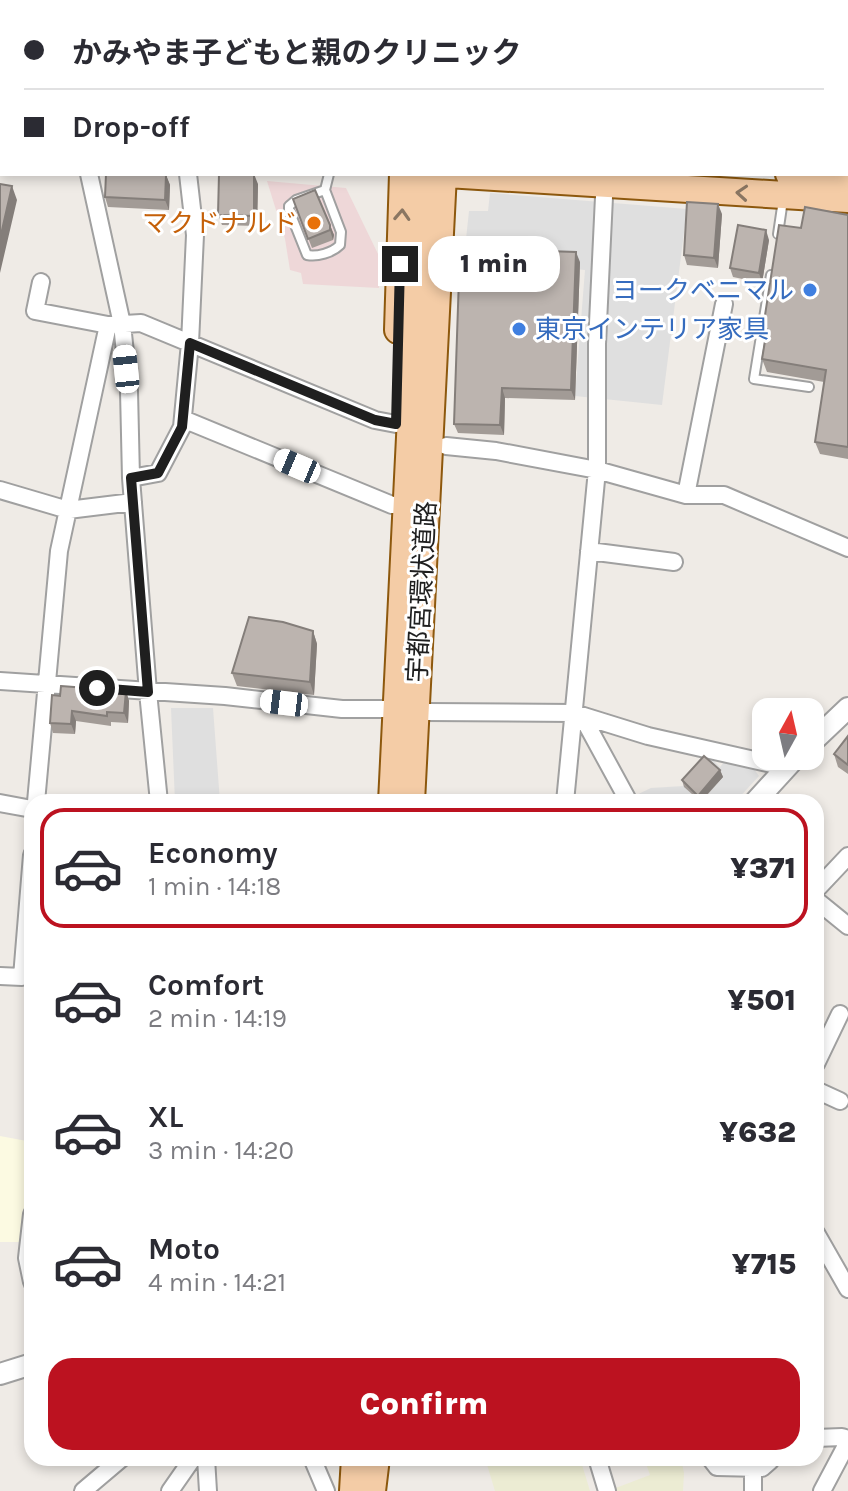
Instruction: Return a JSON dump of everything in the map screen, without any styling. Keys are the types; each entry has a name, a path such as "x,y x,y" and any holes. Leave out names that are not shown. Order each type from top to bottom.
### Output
{"main road":[{"path":"402,790 384,709 383,650 396,424 403,176"},
{"path":"422,384 423,176"},
{"path":"422,384 445,176"},
{"path":"402,790 427,712 446,446 460,176"},
{"path":"518,176 786,185 848,178"},
{"path":"786,185 848,199"},
{"name":"宇都宮環状道路","path":"402,790 422,384"},
{"path":"353,1491 355,1466"},
{"path":"372,1491 375,1466"}],"street":[{"path":"89,176 129,391 131,478 158,794"},
{"path":"131,478 158,473 182,427 195,235 188,176"},
{"path":"566,794 578,715 597,470 597,344 604,179"},
{"path":"41,282 35,311 115,325 141,323 375,420 396,424"},
{"path":"686,495 724,304"},
{"path":"37,794 59,551 115,325"},
{"path":"183,419 392,505"},
{"path":"446,446 496,451 597,470 686,495 724,495 848,548"},
{"path":"0,490 68,510 133,502"},
{"path":"589,551 674,562"},
{"path":"0,681 225,696 342,709 384,709"},
{"path":"824,731 848,708"},
{"path":"427,712 578,715 648,736 752,754"},
{"path":"578,715 624,794"},
{"path":"762,794 783,770"},
{"path":"0,803 24,808"},
{"path":"824,882 848,856"},
{"path":"824,906 848,926"},
{"path":"0,976 22,977 24,953"},
{"path":"824,1045 838,1013"},
{"path":"824,1094 840,1101"},
{"path":"824,1246 848,1286"},
{"path":"0,1374 24,1366"},
{"path":"822,1491 848,1441 842,1437 824,1438"},
{"path":"83,1491 113,1466"},
{"path":"170,1491 187,1466"},
{"path":"206,1466 208,1491"},
{"path":"315,1466 326,1491"},
{"path":"599,1466 607,1491"},
{"path":"716,1466 764,1466"},
{"path":"753,1468 753,1491"}],"lane":[{"path":"325,190 296,200 289,206 307,255 315,256 340,245 341,232 325,190 328,176"},
{"path":"777,239 786,185"},
{"path":"772,270 754,379 809,387"}],"shaded area":[{"name":"マクドナルド","path":"267,181 346,188 378,254 379,288 303,284 301,273 290,270 285,239"},
{"path":"490,193 687,209 662,405 575,396 585,270 464,258 469,211 488,211"},
{"path":"171,708 213,708 219,794 175,794"},
{"path":"709,756 720,767 728,757 749,762 759,776 742,794 708,794 722,777 685,787 692,794 638,794 651,788 683,786"},
{"path":"0,1136 24,1140 24,1211 19,1242 0,1242"}],"green space":[{"path":"487,1466 582,1466 590,1491 495,1491"},
{"path":"647,1466 683,1466 683,1491 613,1491 613,1489 650,1475"}],"building":[{"path":"106,176 166,176 165,200 105,197"},
{"path":"219,176 254,176 254,216 218,215"},
{"path":"0,184 12,186 0,239"},
{"name":"マクドナルド","path":"315,190 330,230 308,239 293,199"},
{"path":"687,202 718,204 714,258 684,255"},
{"name":"ヨークベニマル","path":"805,207 848,215 848,447 815,442 826,370 762,359 767,329 763,328 779,225 801,228"},
{"path":"738,225 766,230 759,273 730,268"},
{"name":"東京インテリア家具","path":"460,248 576,252 571,390 502,388 500,425 454,424"},
{"path":"249,617 313,631 310,682 232,673"},
{"path":"61,686 126,691 124,713 107,712 107,716 72,711 71,724 50,723 52,695 60,696"},
{"path":"848,736 848,765 834,754"},
{"path":"704,756 720,770 700,794 682,780"}],"place":[{"name":"マクドナルド","path":"314,223"},
{"name":"ヨークベニマル","path":"810,290"},
{"name":"東京インテリア家具","path":"519,329"}],"route":[{"path":"97,688 148,692 131,478 158,473 182,427 190,343 375,420 396,424 400,264"}]}
